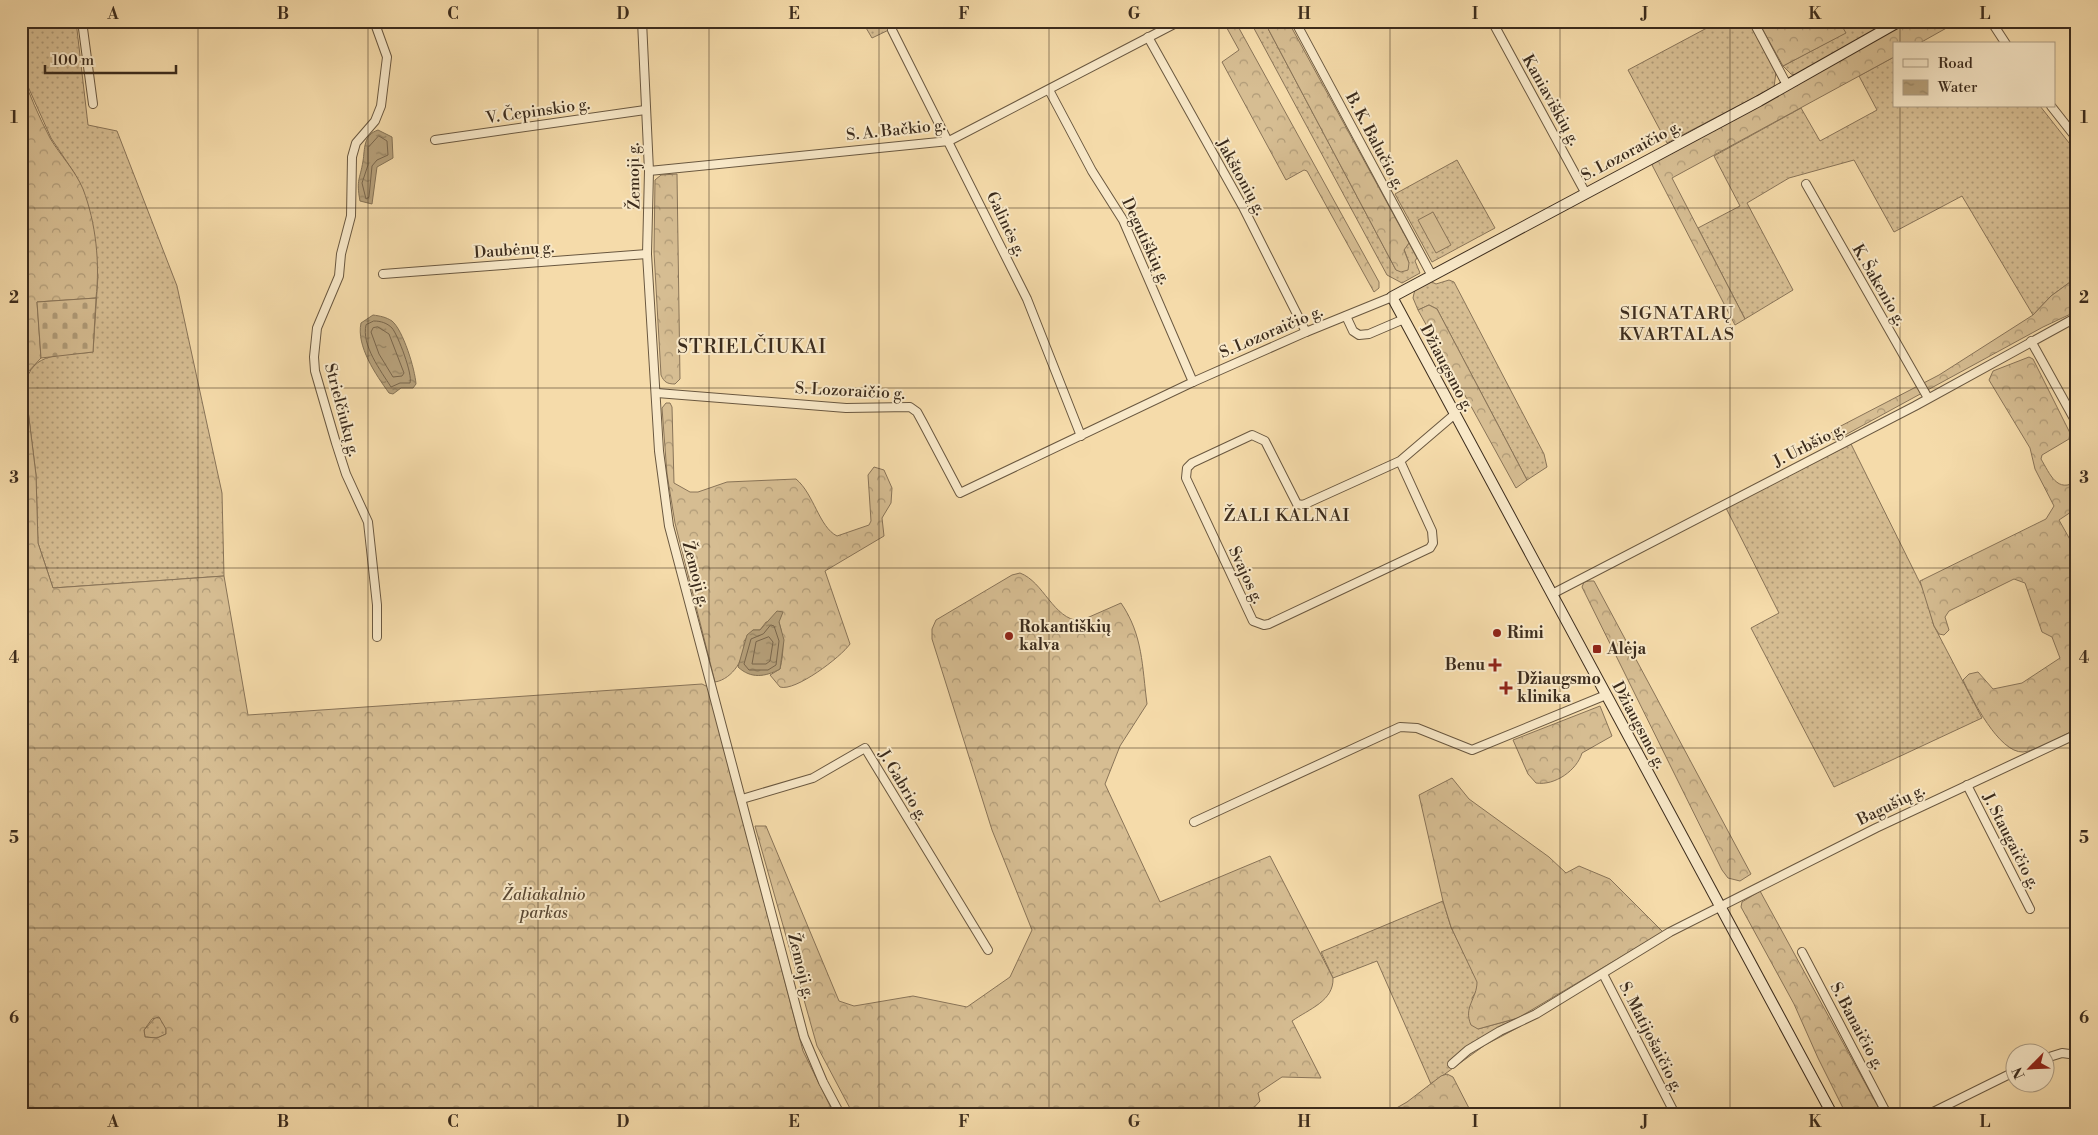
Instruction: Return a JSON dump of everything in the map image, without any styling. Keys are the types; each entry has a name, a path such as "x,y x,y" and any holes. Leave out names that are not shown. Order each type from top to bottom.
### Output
{"street":[{"path":"82,21 94,104"},
{"name":"Strielčiukų g.","path":"374,21 387,57 382,106 375,121 356,143 352,157 351,216 341,254 339,276 318,328 314,357 315,370 346,474 368,522 377,606 377,637"},
{"name":"Žemoji g.","path":"642,21 649,171 647,254 657,393 659,451 669,526 804,1037 823,1082 840,1114"},
{"name":"S. A. Bačkio g.","path":"649,171 949,141 1180,21"},
{"name":"B. K. Balučio g.","path":"1295,21 1431,274"},
{"name":"Kaniaviškių g.","path":"1492,21 1585,192"},
{"path":"1753,21 1787,85"},
{"name":"S. Lozoraičio g.","path":"657,393 846,408 910,407 916,412 923,423 960,493 1193,382 1306,332 1392,297 1431,274 1787,85 1900,21"},
{"path":"1991,21 2005,42"},
{"name":"Galinės g.","path":"892,30 1027,299 1081,436"},
{"name":"Jakštonių g.","path":"1148,37 1243,207 1306,332"},
{"name":"Degutiškių g.","path":"1050,90 1092,171 1123,220 1193,382"},
{"path":"2053,108 2077,139"},
{"name":"V. Čepinskio g.","path":"435,140 646,110"},
{"name":"K. Šakenio g.","path":"1806,184 1928,398"},
{"name":"Daubėnų g.","path":"383,274 647,254"},
{"name":"Džiaugsmo g.","path":"1392,297 1832,1114"},
{"path":"1346,316 1352,331 1360,335 1369,334 1404,318"},
{"name":"J. Urbšio g.","path":"1552,594 1928,398 2077,317"},
{"path":"2031,341 2077,424"},
{"name":"Svajos g.","path":"1400,461 1432,532 1433,543 1430,548 1269,624 1264,625 1253,621 1186,478 1187,468 1192,463 1252,435 1256,435 1265,441 1297,504 1303,505 1400,461 1455,414"},
{"path":"1194,822 1400,726 1417,728 1472,750 1606,695"},
{"name":"Bagušių g.","path":"1452,1064 1468,1050 1500,1031 1536,1014 1670,932 1967,785 2077,734"},
{"name":"J. Gabrio g.","path":"742,799 813,778 865,748 988,950"},
{"name":"J. Staugaičio g.","path":"1967,785 2030,909"},
{"name":"S. Banaičio g.","path":"1802,952 1887,1114"},
{"name":"S. Matijošaičio g.","path":"1603,974 1675,1114"},
{"path":"2056,1055 2062,1053 2077,1055"},
{"path":"1929,1114 2006,1077"}],"green space":[{"path":"21,21 76,21 88,125 117,131 177,286 222,493 224,576 53,588 38,543 36,475 25,386 28,374 41,360 60,355 93,352 98,275 75,174 51,138 21,71"},
{"path":"862,21 895,21 897,26 872,38"},
{"path":"1223,21 1235,21 1379,282 1379,288 1374,292 1307,171 1304,170 1286,180 1222,62 1239,50"},
{"path":"1250,21 1264,21 1396,270 1409,263 1404,249 1409,243 1417,258 1415,261 1420,273 1402,283 1387,275"},
{"path":"1264,21 1288,21 1409,243 1404,250 1409,263 1408,270 1401,272 1396,270"},
{"path":"1720,21 1748,21 1776,72 1774,87 1667,143 1628,70"},
{"path":"1758,21 1839,21 1846,33 1783,66"},
{"path":"1839,21 1892,21 1796,75 1791,74 1783,66 1845,33"},
{"path":"1909,21 1959,21 1922,42 1893,42 1893,58 1672,178 1745,319 1735,325 1651,163"},
{"path":"1893,58 1893,108 2042,108 2077,153 2077,277 2051,296 2033,315 1962,196 1894,232 1854,160 1789,178 1747,203 1793,290 1745,319 1698,228 1740,206 1714,156 1801,108 1820,141 1877,110 1859,76"},
{"name":"Žaliakalnio parkas","path":"21,71 34,105 50,138 76,175 83,189 94,229 97,257 96,298 37,302 41,358 27,373 25,386 36,475 38,543 53,588 224,576 248,715 702,684 708,687 803,1051 834,1114 21,1114","holes":["159,1017 166,1029 166,1034 157,1038 145,1037 144,1030 152,1019"]},
{"path":"1457,160 1495,228 1432,262 1395,194"},
{"path":"677,174 680,379 675,384 670,384 661,375 654,252 655,180 661,175"},
{"path":"1433,212 1451,245 1436,253 1418,220"},
{"path":"2077,277 2077,311 2043,327 1836,440 1831,439 1829,435 1835,429 1939,375 2033,315 2051,296"},
{"path":"1449,280 1454,282 1544,454 1547,467 1527,480 1437,309 1429,305 1418,310 1413,298 1415,289 1430,281 1436,284"},
{"path":"96,298 93,352 41,358 37,302"},
{"path":"1429,305 1437,309 1527,480 1516,488 1418,310"},
{"path":"2029,357 2033,359 2070,433 2069,439 2042,455 2041,459 2051,476 2059,484 2070,484 2077,481 2077,508 2059,520 2077,552 2077,729 2043,746 2023,752 2014,750 1996,735 1987,724 1963,680 1969,674 1978,672 1993,689 2022,683 2060,658 2052,637 2042,632 2025,583 2014,579 1949,611 1945,617 1949,630 1944,635 1939,634 1934,626 1920,581 2046,519 2054,506 2035,469 2030,448 1989,380 1993,371"},
{"path":"666,403 670,403 672,407 674,483 690,492 698,492 727,482 796,479 802,485 831,532 837,536 869,525 871,521 868,475 874,467 884,470 892,488 891,503 882,518 884,536 825,571 850,644 828,665 796,684 780,687 770,675 780,669 783,640 779,622 766,622 760,630 753,630 744,641 743,654 733,672 715,682 675,523 667,474 662,408"},
{"path":"1851,444 1925,593 1934,626 1982,718 1834,787 1751,628 1779,613 1726,508"},
{"path":"1020,573 1036,584 1055,607 1071,619 1080,621 1121,603 1134,627 1138,639 1147,704 1120,746 1105,784 1160,902 1270,856 1333,978 1332,986 1325,999 1292,1021 1321,1078 1282,1077 1258,1093 1260,1101 1248,1114 853,1114 817,1046 755,826 766,826 839,1001 854,1006 913,996 967,1007 1010,977 1032,930 992,830 932,639 932,629 936,620 1012,575"},
{"path":"1594,581 1751,874 1740,881 1728,878 1722,870 1582,587 1584,582"},
{"path":"1600,706 1612,736 1582,753 1575,765 1564,776 1550,782 1536,783 1528,774 1513,740"},
{"path":"1452,778 1469,799 1549,857 1566,873 1579,866 1610,879 1663,932 1518,1018 1478,1029 1471,1025 1469,1008 1477,982 1451,927 1443,901 1419,795"},
{"path":"1760,891 1882,1114 1846,1114 1794,1004 1741,907 1742,902"},
{"path":"1443,901 1451,927 1478,982 1477,990 1472,998 1478,1029 1518,1018 1521,1026 1485,1045 1431,1084 1377,961 1333,978 1321,952"},
{"path":"156,1017 162,1019 166,1034 157,1038 145,1037 144,1030"},
{"path":"1447,1074 1453,1077 1472,1114 1386,1114 1407,1102 1441,1076"}],"water":[{"path":"378,130 392,137 393,158 377,167 372,204 360,201 358,184 367,139 373,132"},
{"path":"373,315 392,321 400,333 408,350 413,369 416,384 413,388 401,388 393,394 389,393 368,360 361,341 361,323"},
{"path":"777,611 783,612 779,622 784,640 780,669 758,676 748,674 738,667 747,635 753,630 760,630"}],"place":[{"name":"Rimi","path":"1497,633"},
{"name":"Rokantiškių kalva","path":"1009,636"},
{"name":"Alėja","path":"1597,649"},
{"name":"Benu","path":"1495,665"},
{"name":"Džiaugsmo klinika","path":"1506,688"}],"district":[{"name":"SIGNATARŲ KVARTALAS","path":"1677,323"},
{"name":"STRIELČIUKAI","path":"752,347"},
{"name":"ŽALI KALNAI","path":"1287,515"}]}
